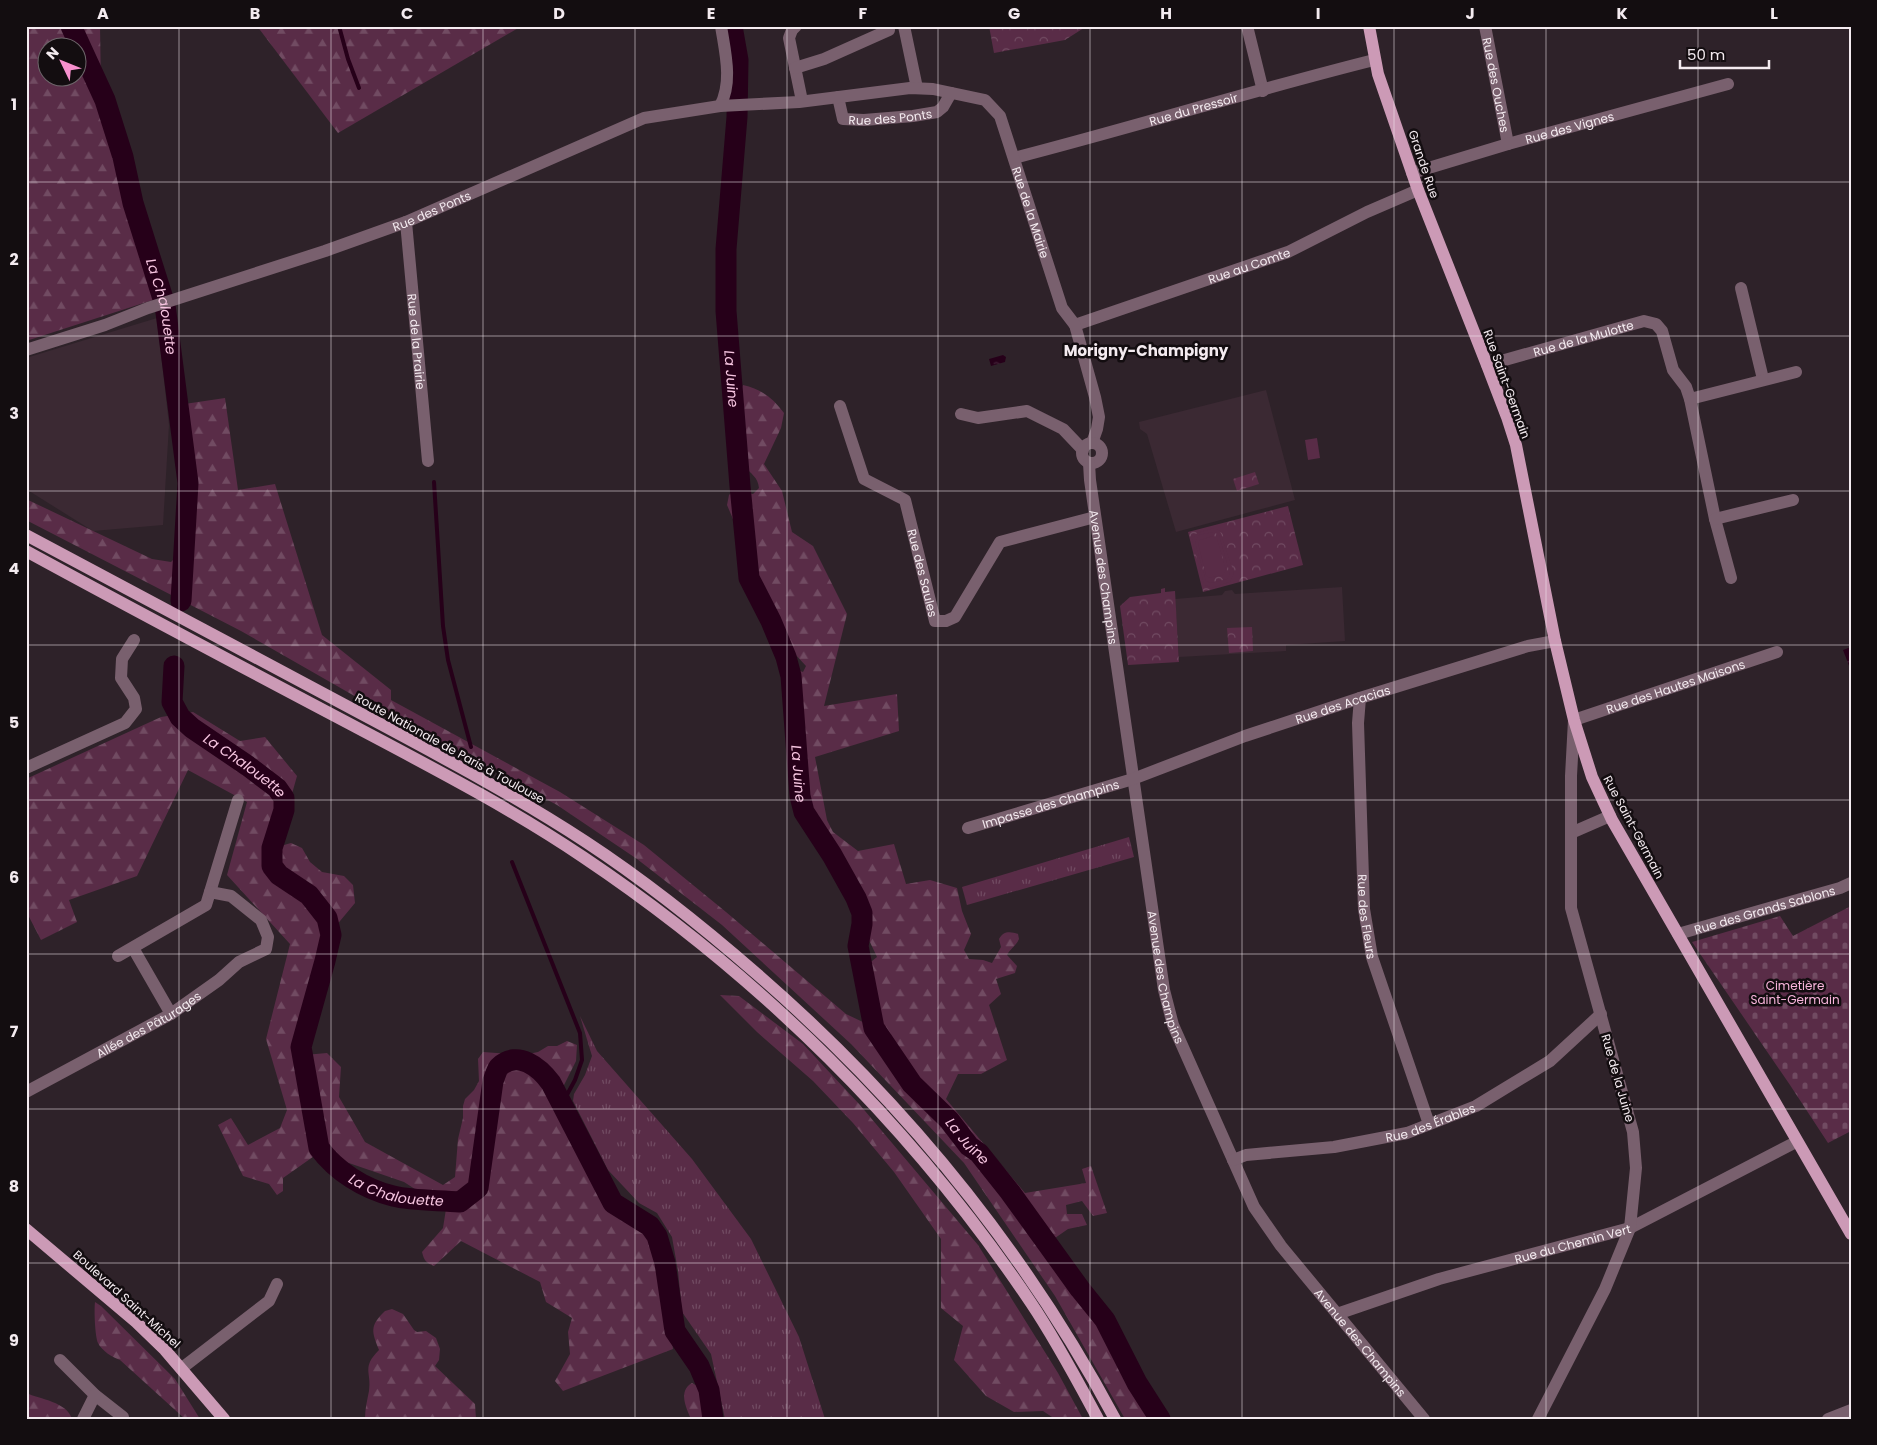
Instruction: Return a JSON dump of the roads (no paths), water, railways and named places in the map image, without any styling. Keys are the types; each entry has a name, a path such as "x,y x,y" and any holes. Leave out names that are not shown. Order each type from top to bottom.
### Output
{"main road":[{"name":"Grande Rue","path":"1369,26 1374,60 1412,173 1464,308"},
{"name":"Rue Saint-Germain","path":"1464,308 1507,417 1516,446 1555,641 1574,720 1592,777 1610,816 1732,1030 1764,1082 1796,1142 1851,1234"},
{"name":"Route Nationale de Paris à Toulouse","path":"26,535 489,783 588,843 700,924 806,1016 883,1094 941,1160 999,1234 1042,1296 1085,1364 1115,1419"},
{"name":"Route Nationale de Paris à Toulouse","path":"26,551 484,796 582,856 694,937 797,1027 873,1105 928,1167 957,1202 1031,1304 1074,1374 1098,1419"},
{"name":"Boulevard Saint-Michel","path":"26,1229 136,1322 182,1368 224,1419"}],"street":[{"path":"721,26 727,63 723,106"},
{"path":"796,26 789,38 802,101"},
{"path":"904,26 917,88"},
{"path":"1247,26 1263,91"},
{"name":"Rue des Ouches","path":"1485,26 1508,144"},
{"path":"795,68 824,59 889,30"},
{"name":"Rue du Pressoir","path":"1014,158 1374,60"},
{"name":"Rue des Vignes","path":"1412,173 1508,144 1728,84"},
{"name":"Rue des Ponts","path":"26,350 105,325 148,308 326,251 406,222 644,118 723,106 802,101 917,88 985,100"},
{"name":"Rue des Ponts","path":"838,96 843,119 864,120 937,112 944,107 951,93"},
{"name":"Rue de la Mairie","path":"985,100 1000,116 1062,308 1075,325"},
{"name":"Rue au Comte","path":"1075,325 1288,252 1367,212 1418,190"},
{"name":"Rue de la Prairie","path":"406,222 428,461"},
{"path":"1741,288 1763,379"},
{"name":"Rue de la Mulotte","path":"1487,365 1644,321 1656,324 1662,331 1673,370 1686,387 1690,399 1715,520 1730,578"},
{"path":"961,414 978,418 1027,411 1063,429 1087,447 1100,448 1102,454 1099,461 1089,463 1083,457 1087,447 1098,429 1098,416 1095,397 1075,325"},
{"path":"1690,399 1796,372"},
{"name":"Rue des Saules","path":"840,406 864,479 905,500 935,621 946,621 955,617 1000,542 1095,517"},
{"name":"Avenue des Champins","path":"1089,463 1095,517 1164,990 1172,1025 1254,1207 1281,1246 1424,1419"},
{"path":"1715,520 1793,500"},
{"path":"26,768 126,723 136,709 134,698 121,678 122,659 134,640"},
{"name":"Rue des Acacias","path":"1133,779 1245,736 1360,698 1528,646 1555,641"},
{"name":"Rue des Hautes Maisons","path":"1574,720 1777,652"},
{"name":"Rue des Fleurs","path":"1360,698 1358,723 1364,909 1372,957 1429,1124"},
{"name":"Rue de la Juine","path":"1538,1419 1604,1289 1630,1228 1636,1168 1634,1132 1571,908 1570,776 1574,720"},
{"name":"Impasse des Champins","path":"968,828 1133,779"},
{"path":"118,956 206,905 238,800"},
{"path":"1571,833 1610,816"},
{"name":"Rue des Grands Sablons","path":"1678,934 1840,888 1851,883"},
{"name":"Allée des Pâturages","path":"26,1092 171,1014 219,980 239,962 266,949 268,937 261,920 231,896 210,892"},
{"path":"133,948 171,1014"},
{"name":"Rue des Érables","path":"1233,1160 1246,1155 1334,1147 1407,1133 1476,1106 1550,1061 1601,1014"},
{"name":"Rue du Chemin Vert","path":"1337,1314 1438,1279 1630,1228 1796,1142"},
{"path":"182,1368 268,1301 278,1284"},
{"path":"60,1360 95,1395 122,1417"},
{"path":"83,1419 95,1395"},
{"path":"1828,1419 1851,1410"}],"water":[{"path":"1003,355 1006,357 1005,362 991,366 989,359"},
{"path":"1851,647 1851,671 1843,650"}],"waterway":[{"name":"La Chalouette","path":"71,26 105,100 123,157 133,203 165,305 188,483 181,601"},
{"path":"339,26 348,59 359,88"},
{"name":"La Juine","path":"732,26 738,60 737,117 726,249 726,311 740,486 749,578 771,621 786,657 791,676 800,796 804,812 832,855 856,898 862,913 858,946 874,1028 912,1084 949,1120 969,1146 979,1153 1105,1320 1137,1383 1160,1419"},
{"path":"434,482 443,626 448,660 471,747"},
{"name":"La Chalouette","path":"174,666 172,702 180,717 192,728 277,788 284,798 284,810 272,848 272,866 279,875 309,895 327,918 331,935 301,1047 319,1148 342,1171 361,1184 382,1193 409,1199 460,1202 478,1188 493,1081 499,1067 506,1062 514,1060 521,1060 535,1067 551,1083 613,1203 650,1226 657,1236 665,1263 675,1331 699,1366 709,1390 713,1419"},
{"path":"512,862 580,1033 582,1060 575,1080 562,1104"}],"district":[{"name":"Morigny-Champigny","path":"1146,350"}],"park label":[{"name":"Cimetière Saint-Germain","path":"1795,992"}]}
